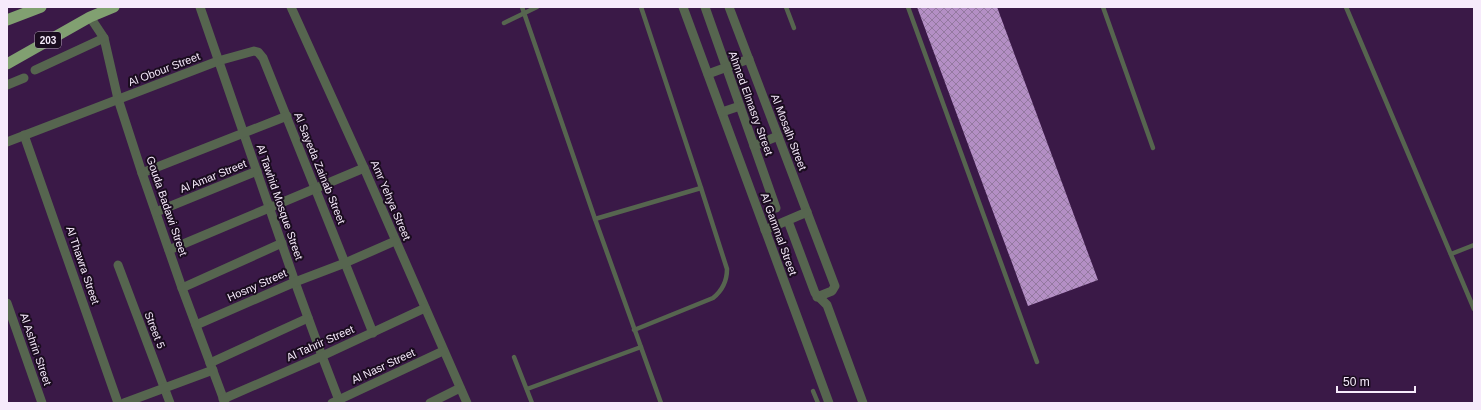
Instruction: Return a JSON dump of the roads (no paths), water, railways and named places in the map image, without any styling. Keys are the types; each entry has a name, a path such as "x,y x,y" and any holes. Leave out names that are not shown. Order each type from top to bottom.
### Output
{"main road":[{"path":"7,20 41,7"},
{"name":"203","path":"7,64 90,17 114,7"}],"street":[{"name":"Al Tawhid Mosque Street","path":"200,7 337,402"},
{"name":"Amr Yehya Street","path":"291,7 364,168 466,403"},
{"name":"Al Gammal Street","path":"683,7 829,403"},
{"name":"Ahmed Elmasry Street","path":"704,7 776,208"},
{"name":"Al Mosalh Street","path":"730,7 835,286 832,291 817,296"},
{"name":"Gouda Badawi Street","path":"90,17 104,38 118,99 142,173 182,288 224,401"},
{"path":"35,70 104,38"},
{"name":"Al Sayeda Zainab Street","path":"218,61 251,51 258,52 263,58 373,333"},
{"path":"708,74 749,60"},
{"name":"Al Obour Street","path":"7,142 218,61"},
{"path":"7,85 24,78"},
{"path":"722,112 740,106"},
{"path":"142,173 287,116"},
{"name":"Al Thawra Street","path":"24,135 118,403"},
{"path":"754,146 778,136"},
{"path":"169,250 364,168"},
{"name":"Al Amar Street","path":"156,212 257,171"},
{"path":"765,230 807,212"},
{"path":"788,220 813,288 817,296 826,305 863,403"},
{"name":"Hosny Street","path":"196,325 395,241"},
{"path":"182,288 282,243"},
{"name":"Street 5","path":"118,265 170,403"},
{"name":"Al Ashrin Street","path":"7,303 42,403"},
{"name":"Al Tahrir Street","path":"224,401 425,308"},
{"path":"124,403 164,388 308,318"},
{"name":"Al Nasr Street","path":"337,402 443,350"},
{"path":"430,403 460,388"}],"lane":[{"path":"522,7 595,219 661,403"},
{"path":"504,23 537,7"},
{"path":"634,330 713,298 724,285 727,269 702,188 640,7"},
{"path":"786,7 794,28"},
{"path":"908,7 1037,362"},
{"path":"1103,7 1153,148"},
{"path":"1346,7 1474,309"},
{"path":"595,219 702,188"},
{"path":"1451,254 1474,245"},
{"path":"527,389 641,347"},
{"path":"514,357 532,403"},
{"path":"813,390 818,403"}]}
